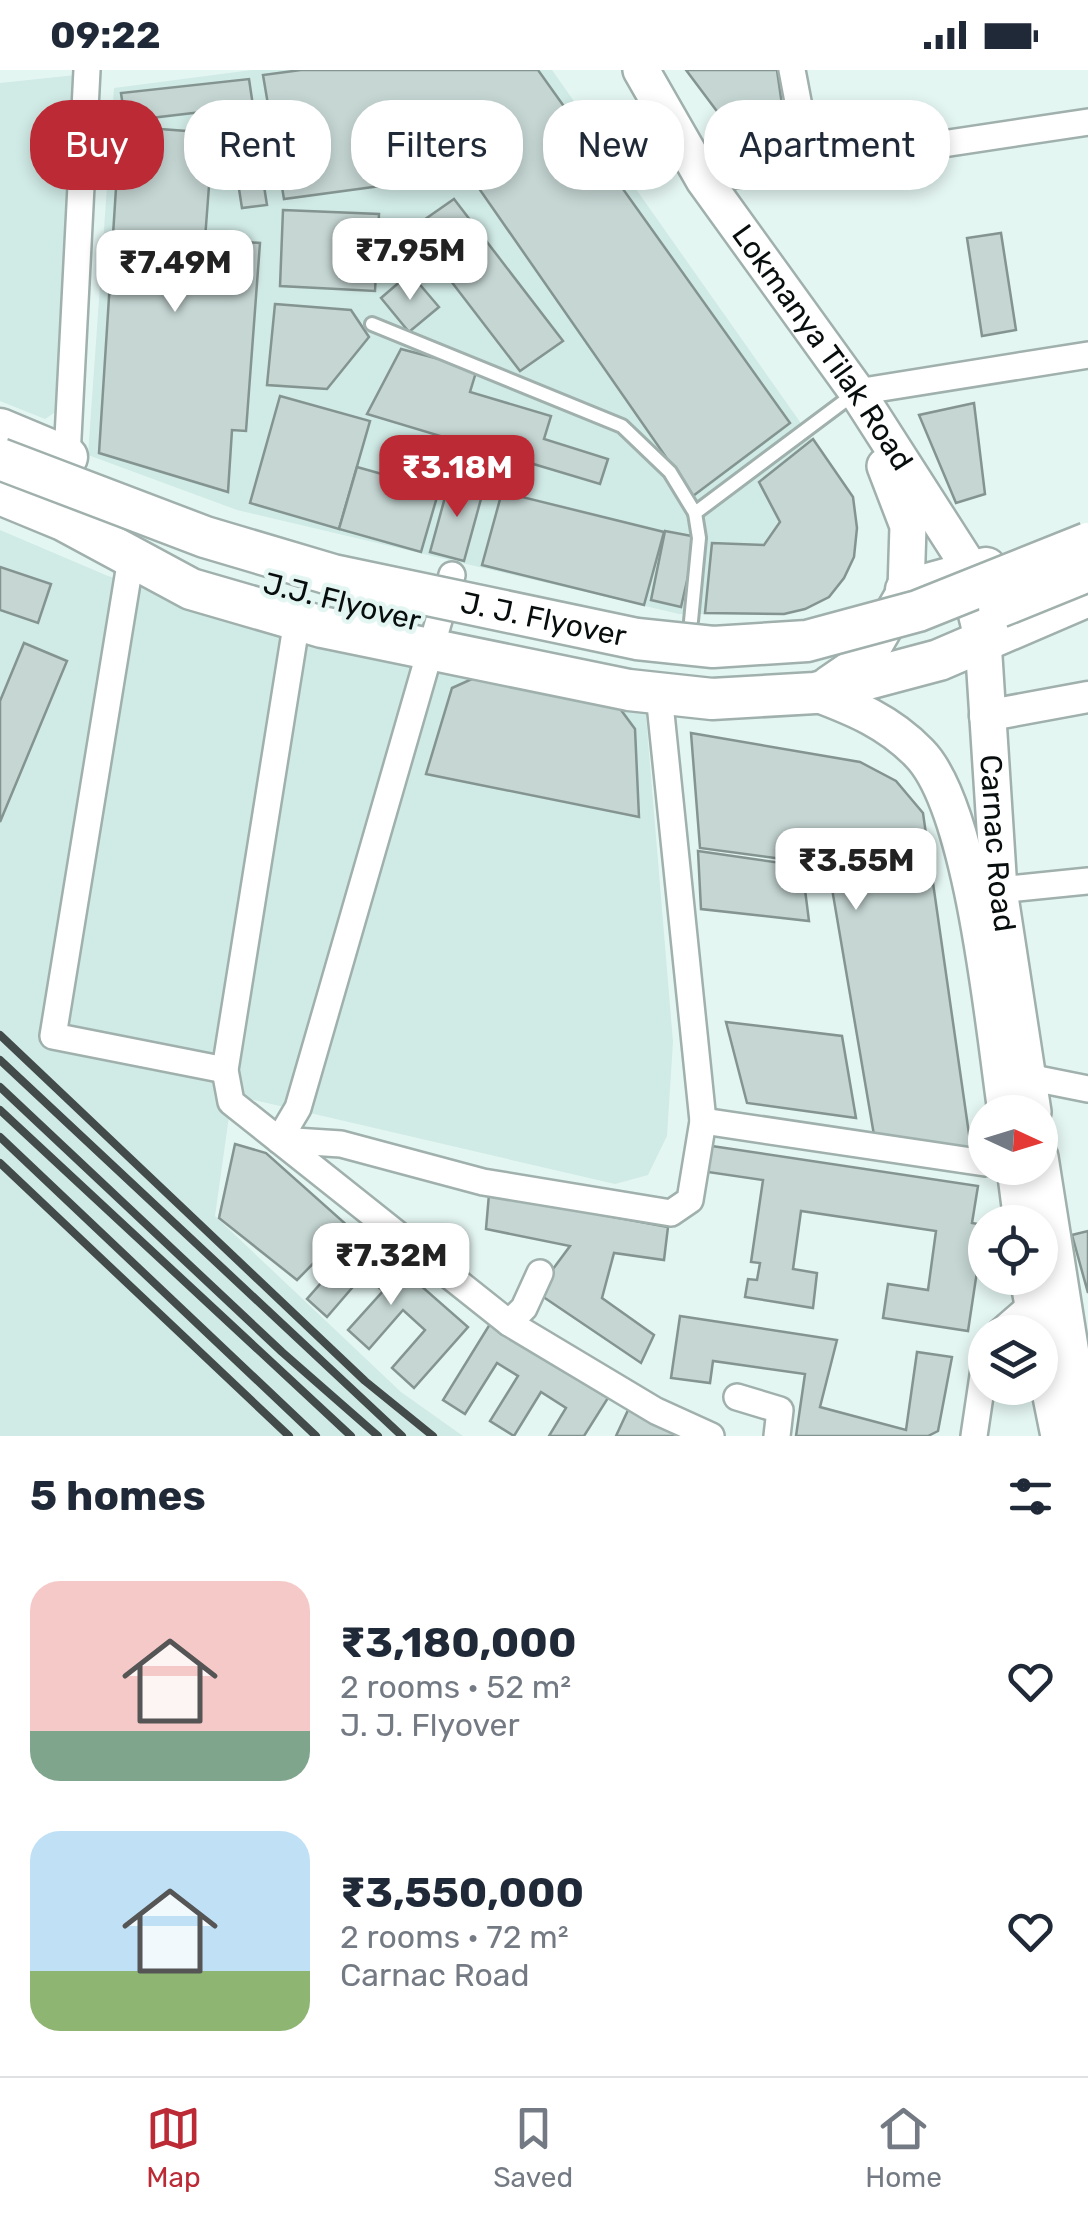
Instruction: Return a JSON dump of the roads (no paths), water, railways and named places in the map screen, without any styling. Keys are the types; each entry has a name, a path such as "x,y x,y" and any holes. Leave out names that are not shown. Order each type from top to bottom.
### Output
{"main road":[{"name":"Lokmanya Tilak Road","path":"641,70 704,180"},
{"name":"Lokmanya Tilak Road","path":"711,190 857,392 974,573"},
{"path":"815,693 868,658 906,590 908,526 857,392"},
{"path":"0,429 67,457"},
{"name":"J. J. Flyover","path":"0,459 205,537 334,575 637,639 713,647 807,641 918,612 1088,542"},
{"path":"0,494 123,548 191,589 297,620 659,694 712,699 815,693 939,660 1088,596"},
{"path":"906,590 974,573 1088,531"},
{"name":"J.J. Flyover","path":"123,548 326,602 633,667 712,675 812,669 927,638 1088,571"},
{"name":"Carnac Road","path":"974,573 999,890 1031,1095"},
{"name":"Carnac Road","path":"815,693 878,718 923,756 955,818 972,893 1003,1095"},
{"path":"1042,1185 1050,1308 1084,1436"},
{"path":"1053,1405 1059,1436"}],"street":[{"path":"67,457 87,70"},
{"path":"792,70 798,100"},
{"path":"950,143 1088,122"},
{"path":"857,392 1088,355"},
{"path":"123,548 53,1036 225,1070"},
{"path":"279,1140 298,1108 452,575"},
{"path":"297,620 225,1070 231,1102 510,1323 656,1412 711,1436"},
{"path":"279,1140 342,1144 483,1182 671,1213 690,1200 702,1122 659,694"},
{"path":"985,716 1088,697"},
{"path":"999,890 1088,881"},
{"path":"1028,1077 1088,1089"},
{"path":"702,1122 968,1161"},
{"path":"510,1323 524,1308 540,1273"},
{"path":"737,1397 780,1410 778,1436"},
{"path":"974,1436 979,1405"}],"lane":[{"path":"372,324 622,426 670,472 695,513 699,538 691,622"},
{"path":"695,513 857,392"}],"railway":[{"path":"0,1035 365,1381 433,1436"},
{"path":"0,1060 402,1436"},
{"path":"0,1087 282,1352 378,1436"},
{"path":"0,1110 351,1436"},
{"path":"0,1137 316,1436"},
{"path":"0,1163 289,1436"}]}
